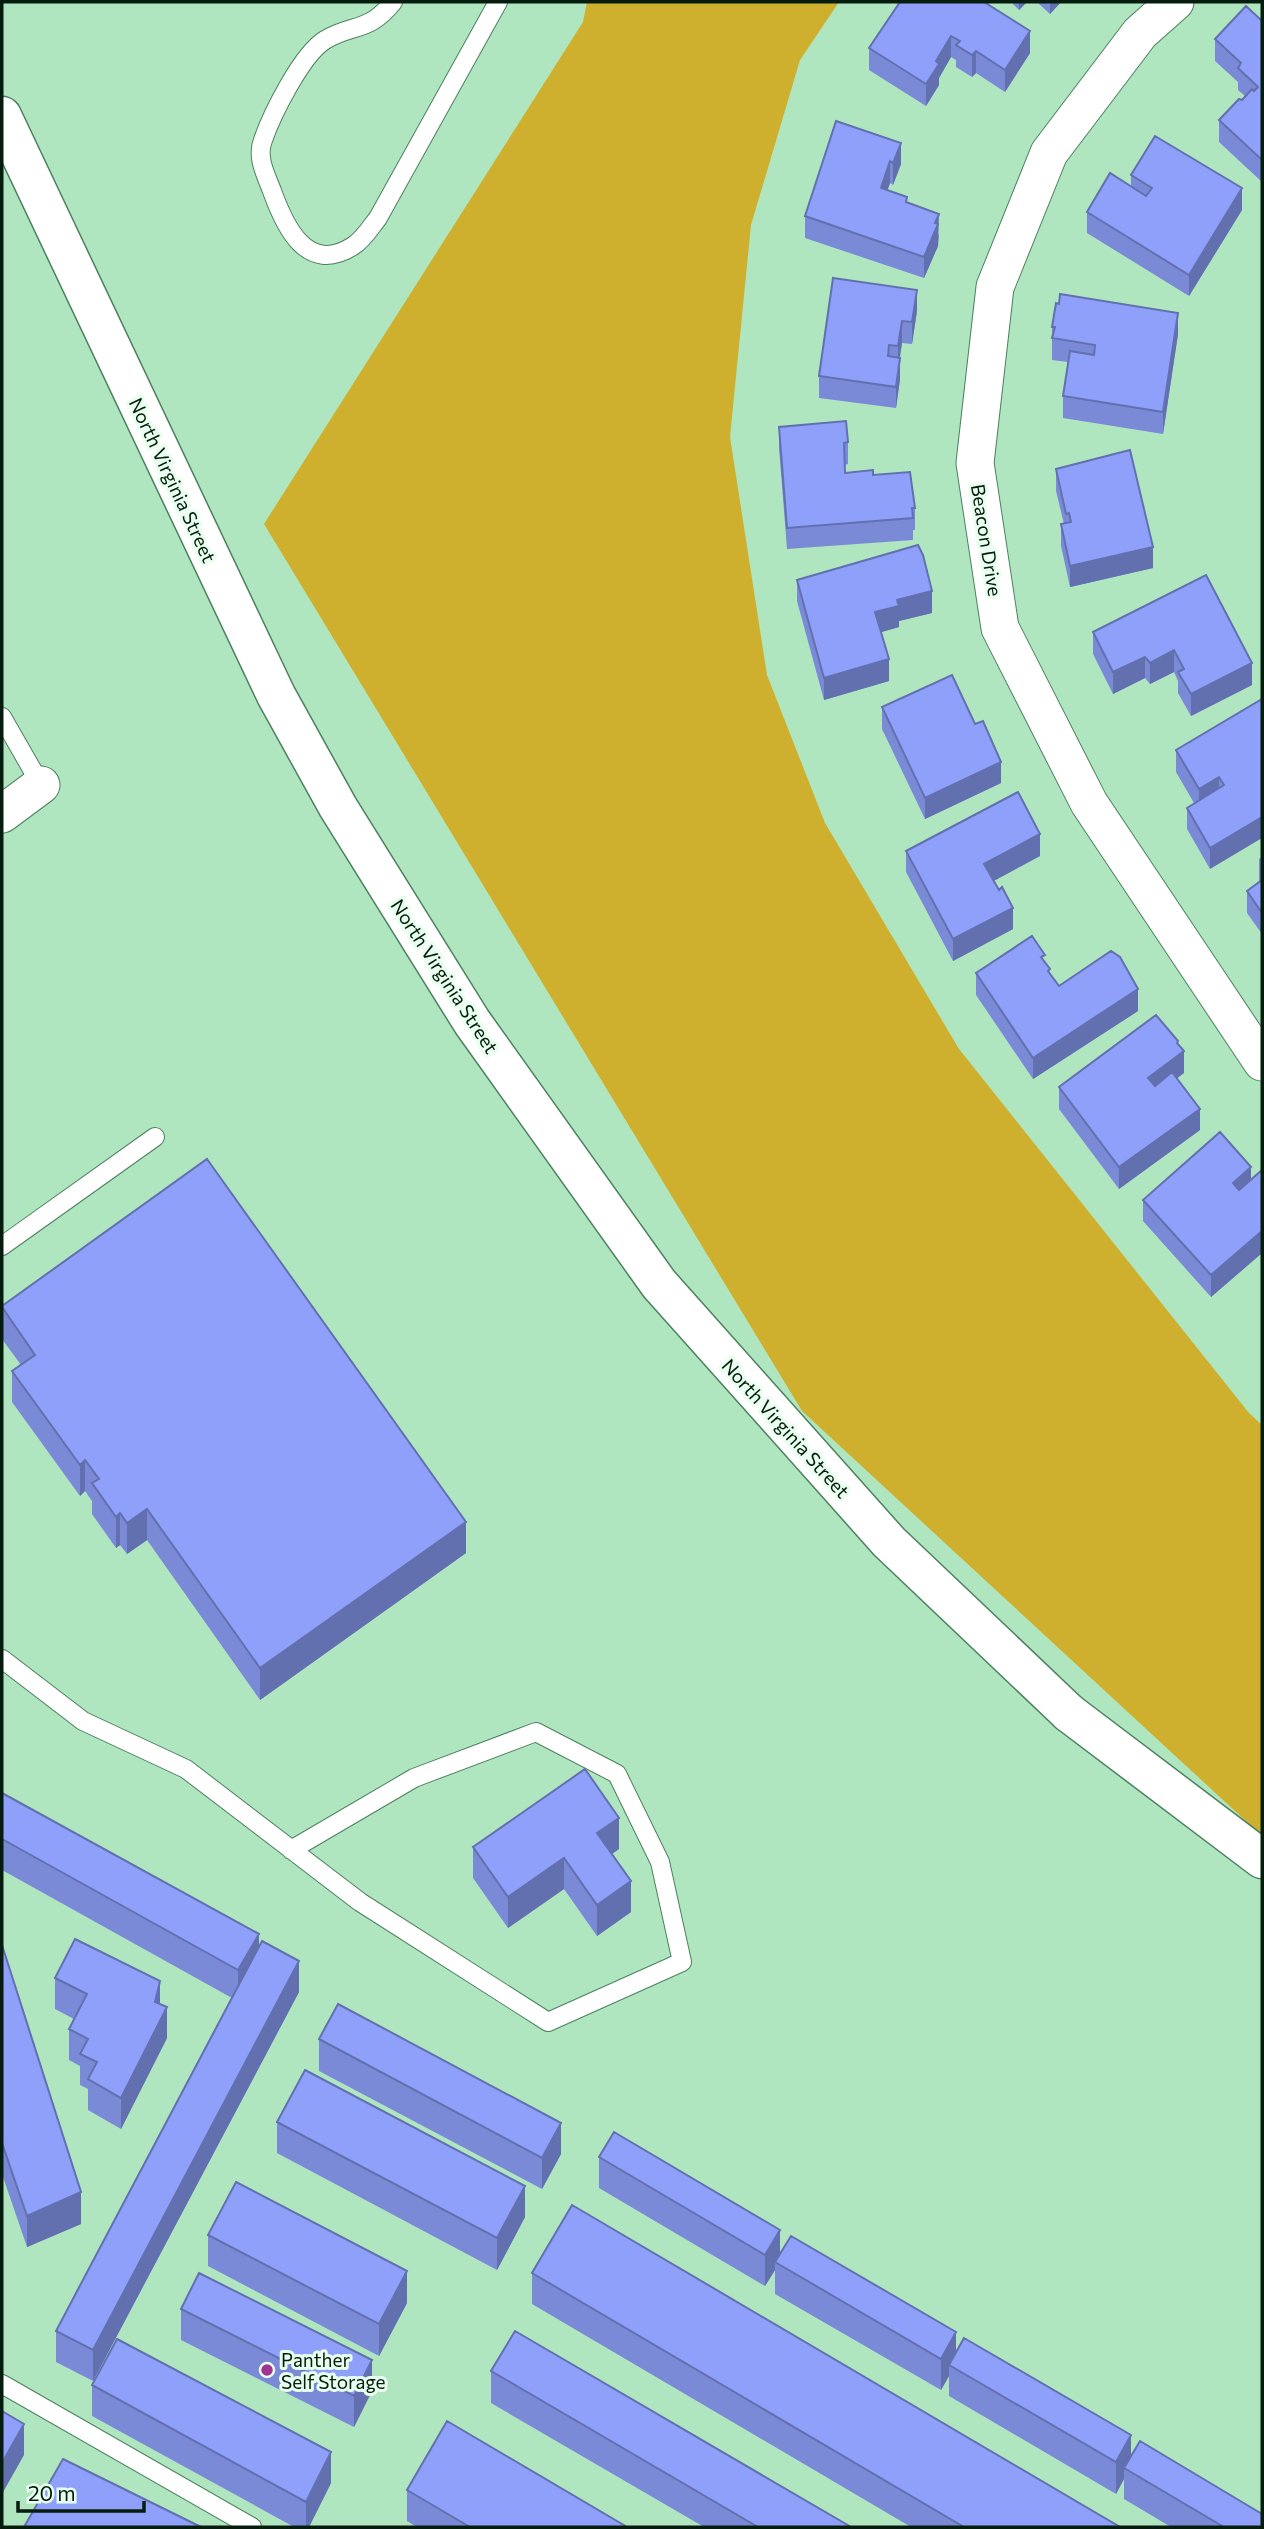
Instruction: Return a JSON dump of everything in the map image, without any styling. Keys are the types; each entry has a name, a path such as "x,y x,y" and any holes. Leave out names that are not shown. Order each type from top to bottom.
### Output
{"main road":[{"name":"North Virginia Street","path":"2,116 276,695 338,807 472,1022 659,1284 889,1542 1069,1713 1262,1859"}],"street":[{"name":"Beacon Drive","path":"1175,2 1140,33 1049,153 995,287 975,463 1000,628 1088,803 1262,1062"},
{"path":"2,814 41,785"}],"lane":[{"path":"393,2 377,20 321,42 301,66 272,116 261,144 261,163 277,205 299,244 316,254 330,254 355,245 378,218 498,2"},
{"path":"2,717 41,785"},
{"path":"2,1246 155,1137"},
{"path":"2,1659 83,1721 186,1769 291,1850 360,1902 548,2022 682,1962 660,1862 617,1774 536,1732 414,1778 291,1850"},
{"path":"2,2384 252,2527"}],"shaded area":[{"path":"587,2 839,2 800,60 751,225 730,437 767,675 825,823 959,1049 1249,1413 1262,1425 1262,1836 802,1411 264,524 583,22"}],"building":[{"path":"900,2 984,2 1030,31 1005,70 976,51 972,55 956,45 960,41 951,36 936,61 939,64 926,84 869,48"},
{"path":"1246,6 1262,21 1262,160 1219,120 1239,99 1242,100 1252,89 1254,91 1258,87 1238,68 1241,63 1215,39"},
{"path":"836,121 901,143 893,163 890,161 881,188 907,197 906,202 939,214 935,223 938,224 924,257 805,216"},
{"path":"1155,136 1242,188 1189,275 1087,212 1110,173 1146,196 1152,188 1131,175"},
{"path":"833,278 917,290 912,322 902,321 898,346 889,345 888,356 900,358 896,387 819,376"},
{"path":"1060,294 1178,313 1163,412 1063,396 1070,351 1094,355 1095,345 1052,338 1056,303 1059,304"},
{"path":"846,421 848,442 844,443 845,473 873,470 873,475 910,472 915,508 912,508 913,518 787,528 779,427"},
{"path":"1130,450 1153,547 1070,566 1061,524 1071,522 1069,513 1066,514 1056,469"},
{"path":"918,545 932,591 897,600 899,606 875,612 889,659 824,678 797,580"},
{"path":"1206,575 1252,663 1191,694 1178,672 1184,669 1174,650 1150,663 1145,657 1113,672 1093,632"},
{"path":"952,675 975,724 983,721 1001,762 925,798 882,707"},
{"path":"1262,699 1262,817 1210,848 1187,808 1224,785 1219,777 1199,789 1176,750"},
{"path":"1018,792 1040,834 984,864 999,890 1002,887 1013,908 953,939 906,851"},
{"path":"1262,880 1262,913 1247,891"},
{"path":"1032,936 1045,955 1041,957 1050,969 1048,971 1059,986 1111,951 1120,957 1138,989 1033,1058 976,973"},
{"path":"1156,1015 1184,1051 1148,1078 1155,1086 1172,1072 1200,1109 1119,1167 1059,1087"},
{"path":"1220,1132 1251,1167 1233,1183 1239,1190 1262,1170 1262,1231 1211,1275 1143,1200"},
{"path":"207,1159 466,1522 260,1668 147,1509 127,1523 120,1513 116,1517 92,1483 99,1479 85,1460 80,1465 12,1371 35,1355 2,1307"},
{"path":"585,1769 619,1818 597,1833 631,1881 597,1905 564,1858 508,1897 473,1847"},
{"path":"2,1793 259,1934 238,1970 2,1839"},
{"path":"75,1939 160,1981 155,2002 167,2007 121,2098 88,2079 97,2062 80,2054 88,2039 69,2029 87,1994 55,1978"},
{"path":"262,1941 299,1961 93,2350 56,2331"},
{"path":"2,1945 81,2192 27,2216 2,2143"},
{"path":"338,2004 561,2123 542,2158 319,2039"},
{"path":"305,2070 525,2186 497,2238 277,2122"},
{"path":"614,2132 780,2230 765,2255 599,2157"},
{"path":"236,2182 407,2271 379,2324 208,2235"},
{"path":"572,2205 1120,2527 964,2527 532,2273"},
{"path":"791,2236 956,2332 941,2359 775,2262"},
{"path":"199,2273 372,2360 354,2396 181,2309"},
{"path":"515,2331 851,2527 758,2527 491,2371"},
{"path":"964,2338 1131,2435 1116,2462 949,2365"},
{"path":"117,2339 331,2452 306,2502 92,2385"},
{"path":"2,2411 24,2424 2,2463"},
{"path":"447,2421 627,2527 470,2527 407,2490"},
{"path":"1140,2441 1262,2514 1262,2527 1224,2527 1124,2468"},
{"path":"63,2459 201,2527 24,2527"}],"place":[{"name":"Panther Self Storage","path":"267,2370"}]}
